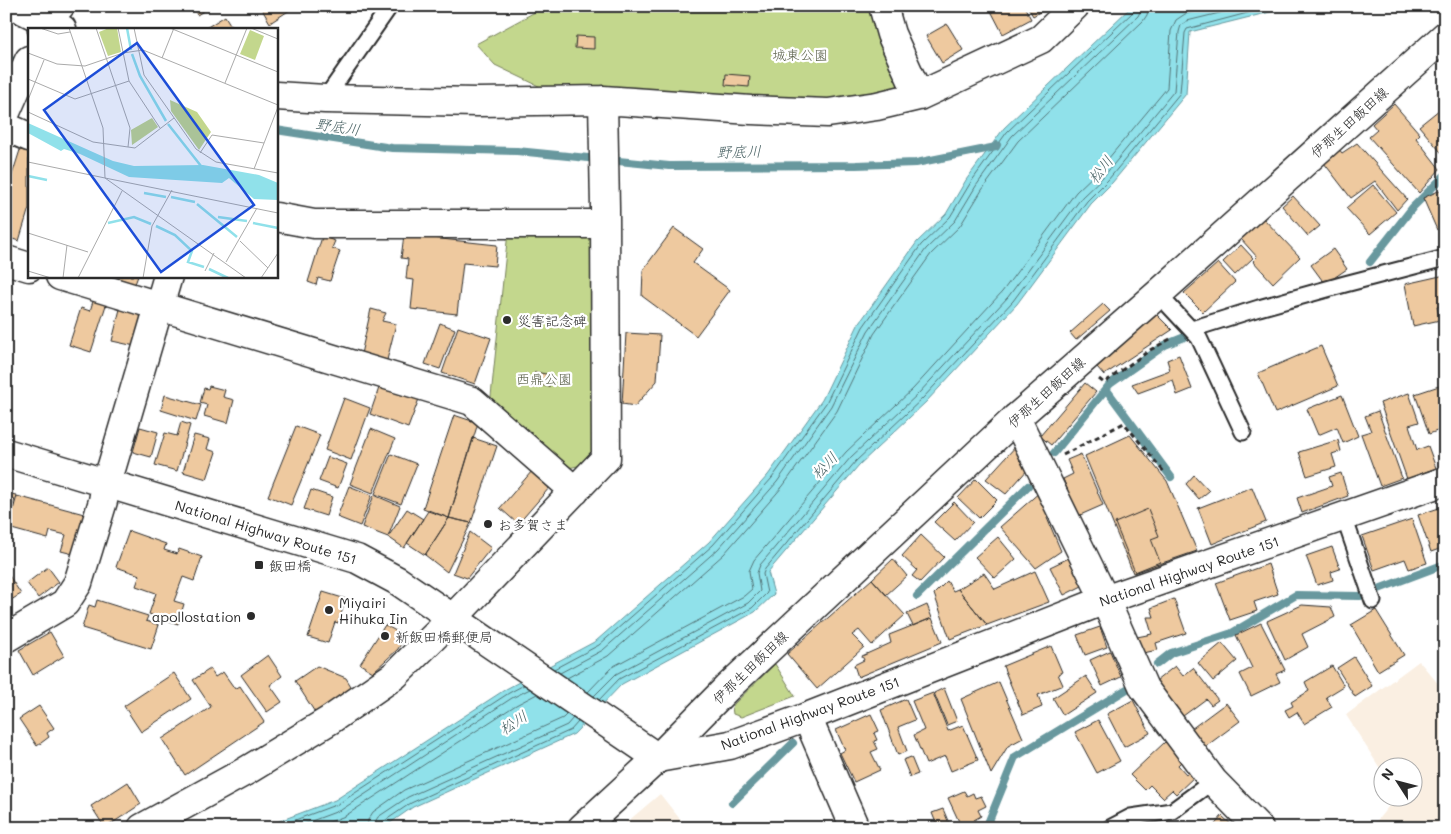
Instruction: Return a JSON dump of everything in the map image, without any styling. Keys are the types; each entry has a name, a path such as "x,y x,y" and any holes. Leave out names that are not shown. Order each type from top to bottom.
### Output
{"main road":[{"path":"16,6 52,21"},
{"path":"882,6 891,34 920,96"},
{"path":"278,96 477,102 603,113 751,110 828,113 877,106 920,96 1041,39 1075,6"},
{"name":"伊那生田飯田線","path":"582,828 658,758 726,688 1016,418 1158,294 1445,36"},
{"path":"28,63 8,114 28,135"},
{"path":"142,828 246,771 330,720 395,675 460,623 606,458 603,113"},
{"path":"278,217 314,224 605,216"},
{"path":"6,260 28,267"},
{"path":"67,278 472,401 575,491"},
{"path":"6,638 65,603 78,583 167,278"},
{"path":"1016,418 1105,600 1144,688 1213,781 1259,828"},
{"name":"National Highway Route 151","path":"6,454 356,559 398,581 658,758 730,744 807,717 1105,600 1445,482"},
{"path":"807,717 855,828"}],"lane":[{"path":"325,99 390,6"},
{"path":"1192,329 1250,310 1445,258"},
{"path":"1158,294 1199,338 1243,432"},
{"path":"1344,517 1373,602"},
{"path":"1110,828 1132,817 1172,811 1213,781"}],"path":[{"path":"1080,361 1104,383 1164,341 1192,329"},
{"path":"1040,466 1124,424 1164,472"}],"shaded area":[{"path":"1419,661 1441,687 1445,685 1445,828 1371,828 1389,806 1424,806 1424,756 1374,756 1374,759 1346,715"},
{"path":"660,794 687,828 620,828"}],"green space":[{"name":"城東公園","path":"546,6 871,6 904,82 897,91 824,103 543,88 495,65 476,44"},
{"name":"西鼎公園","path":"508,232 589,233 597,240 594,448 582,465 564,469 490,406"},
{"path":"775,664 795,696 741,717 733,714 732,707 734,704"}],"water":[{"name":"松川","path":"1132,6 1294,6 1190,32 1186,94 1112,183 1091,204 1017,304 926,402 859,465 768,572 774,594 755,612 622,684 574,734 413,807 383,828 261,828 335,800 506,689 596,641 709,542 768,475 822,400 858,325 917,242 946,214 966,180 1004,128"}],"building":[{"path":"192,6 212,6 197,15"},
{"path":"260,6 296,6 270,23"},
{"path":"1024,6 1031,19 1003,34 989,7"},
{"path":"1027,6 1050,6 1033,16"},
{"path":"225,16 232,28 206,28"},
{"path":"947,24 963,50 942,63 926,36"},
{"path":"576,36 594,37 594,49 575,48"},
{"path":"726,74 750,76 749,87 725,85"},
{"path":"1394,104 1420,134 1416,138 1440,169 1419,193 1369,137 1377,130 1372,124"},
{"path":"1445,105 1445,157 1419,126"},
{"path":"1357,143 1407,199 1397,210 1375,181 1351,198 1324,163 1338,148 1342,153"},
{"path":"20,150 28,152 28,211 19,241 6,237 6,194"},
{"path":"1373,185 1396,212 1370,234 1346,208"},
{"path":"1445,188 1445,226 1437,230 1423,198"},
{"path":"1293,196 1320,226 1308,236 1282,206"},
{"path":"1263,218 1300,257 1273,283 1253,261 1257,257 1241,239"},
{"path":"674,228 703,249 693,263 730,290 696,336 642,296 643,270"},
{"path":"404,235 497,245 495,266 463,263 457,314 411,309 414,280 406,279 408,259 401,258"},
{"path":"322,237 335,241 332,248 340,251 330,281 318,278 316,285 308,282"},
{"path":"1241,245 1253,258 1235,275 1223,262"},
{"path":"1333,249 1347,269 1325,284 1311,265"},
{"path":"1218,263 1235,282 1203,312 1184,293"},
{"path":"1445,275 1445,306 1437,307 1440,320 1413,326 1405,284"},
{"path":"118,278 137,278 135,284"},
{"path":"94,298 107,302 91,352 69,345 81,308 90,311"},
{"path":"1103,304 1110,311 1076,340 1070,333"},
{"path":"120,309 142,314 135,346 112,341"},
{"path":"371,309 386,313 382,321 396,324 387,360 361,354"},
{"path":"1156,314 1172,330 1104,375 1097,367"},
{"path":"440,323 455,329 440,369 425,364"},
{"path":"458,327 491,338 475,384 442,373"},
{"path":"626,333 660,335 657,381 635,406 622,404"},
{"path":"1321,346 1338,386 1275,413 1258,373"},
{"path":"1179,355 1192,389 1177,395 1173,380 1138,393 1132,384 1170,370 1167,360"},
{"path":"535,372 551,375 549,387 532,383"},
{"path":"1085,383 1096,392 1051,445 1040,436"},
{"path":"1445,384 1445,428 1429,434 1415,394"},
{"path":"380,385 419,399 408,428 370,414"},
{"path":"209,386 225,390 223,397 234,400 228,423 204,416 207,405 200,403 204,388 208,389"},
{"path":"1409,393 1419,422 1409,425 1417,450 1428,446 1436,468 1407,479 1380,403"},
{"path":"165,395 201,405 196,421 161,410"},
{"path":"1342,395 1358,436 1343,443 1337,427 1318,435 1307,409"},
{"path":"344,398 370,408 351,460 325,450"},
{"path":"1378,411 1402,478 1380,486 1361,434 1371,431 1365,416"},
{"path":"454,415 478,423 449,518 423,508"},
{"path":"181,422 190,425 177,471 155,465 165,433 177,436"},
{"path":"296,426 320,435 291,505 268,496"},
{"path":"140,427 158,432 151,457 133,452"},
{"path":"371,429 395,439 373,493 350,484"},
{"path":"194,435 210,439 207,449 216,452 207,479 183,472"},
{"path":"1130,435 1167,481 1197,551 1133,573 1085,456"},
{"path":"473,438 497,446 471,523 449,518"},
{"path":"1338,440 1341,451 1332,454 1336,467 1307,476 1299,452"},
{"path":"1017,445 1027,454 1019,460 1029,468 1006,494 986,479"},
{"path":"391,454 417,464 401,504 375,494"},
{"path":"1081,454 1103,505 1078,516 1063,479 1073,474 1067,460"},
{"path":"328,457 347,464 338,488 319,481"},
{"path":"532,471 550,487 518,524 500,508"},
{"path":"1341,473 1348,496 1302,513 1297,498 1332,486 1329,477"},
{"path":"1194,475 1209,491 1199,499 1186,484"},
{"path":"976,479 997,500 979,518 958,498"},
{"path":"349,486 372,495 360,526 337,517"},
{"path":"1252,487 1266,522 1212,544 1198,508"},
{"path":"311,490 332,497 326,516 304,509"},
{"path":"1041,491 1053,512 1047,518 1061,551 1036,568 1000,527"},
{"path":"6,493 16,495 8,523 6,523"},
{"path":"374,495 400,506 388,537 362,527"},
{"path":"17,496 84,514 73,554 61,551 66,535 50,531 48,539 8,528"},
{"path":"954,502 973,522 955,541 934,522"},
{"path":"1442,507 1445,515 1445,547 1431,552 1418,515"},
{"path":"407,509 423,519 404,548 388,537"},
{"path":"1148,509 1159,536 1151,539 1160,562 1135,572 1115,523"},
{"path":"428,511 449,518 425,555 407,543"},
{"path":"449,518 471,523 447,572 425,555"},
{"path":"1412,519 1427,563 1409,569 1405,559 1374,570 1362,536"},
{"path":"129,531 166,544 164,550 177,554 179,549 202,557 194,581 183,577 174,601 184,604 178,624 149,614 156,593 136,586 140,575 116,567"},
{"path":"470,532 491,548 467,578 453,573"},
{"path":"921,535 944,557 920,582 912,576 917,570 902,556"},
{"path":"998,537 1016,559 995,578 975,557"},
{"path":"1332,547 1340,569 1331,572 1333,580 1317,585 1306,556"},
{"path":"1073,556 1086,584 1064,595 1050,567"},
{"path":"893,559 907,576 886,595 872,579"},
{"path":"1268,564 1278,594 1254,602 1257,611 1230,620 1216,583"},
{"path":"48,567 59,582 38,598 27,583"},
{"path":"6,571 21,594 6,603"},
{"path":"1035,571 1049,602 987,625 958,589 984,573 995,589"},
{"path":"872,579 905,615 872,645 859,630 852,635 864,647 817,689 787,654"},
{"path":"947,581 953,591 958,589 987,625 950,639 934,594"},
{"name":"Miyairi Hihuka Iin","path":"323,592 346,599 338,623 335,622 328,643 308,637"},
{"path":"1174,599 1186,633 1156,643 1158,650 1143,653 1137,637 1152,634 1147,617 1154,617 1151,608"},
{"path":"97,600 148,616 146,621 159,625 151,649 82,628 89,605 95,607"},
{"path":"927,605 932,618 913,626 907,614"},
{"path":"1302,605 1331,607 1335,617 1302,634 1308,647 1285,660 1267,621"},
{"path":"1376,610 1404,655 1378,671 1351,625"},
{"path":"932,618 942,642 858,677 854,665 864,660 862,656 891,643 889,635"},
{"path":"1261,623 1285,670 1276,674 1280,682 1251,696 1240,674 1252,668 1236,635"},
{"path":"385,625 405,636 398,649 373,672 360,664"},
{"path":"1100,627 1107,647 1085,655 1077,635"},
{"path":"50,632 64,656 33,675 19,650"},
{"path":"1222,643 1237,661 1213,681 1198,663"},
{"path":"1051,646 1062,672 1058,674 1063,685 1038,695 1042,707 1023,715 1003,666"},
{"path":"1110,651 1121,677 1102,686 1090,660"},
{"path":"268,655 282,676 270,685 282,702 267,712 241,675"},
{"path":"1354,657 1372,686 1355,697 1337,668"},
{"path":"317,666 346,678 354,691 316,714 295,681"},
{"path":"1175,666 1183,676 1193,668 1218,700 1211,705 1206,699 1183,716 1156,681"},
{"path":"1332,666 1344,686 1326,697 1332,707 1304,724 1297,712 1289,717 1285,710 1293,706 1291,702 1309,691 1305,682"},
{"path":"210,669 215,677 223,672 235,689 240,686 264,722 185,775 162,739 211,707 193,680"},
{"path":"174,673 191,699 141,732 124,706"},
{"path":"1086,676 1097,693 1063,715 1053,698"},
{"path":"999,682 1023,738 1008,746 991,774 961,699"},
{"path":"944,688 957,721 947,725 934,693"},
{"path":"933,693 948,731 963,725 978,760 951,771 945,756 926,764 914,735 924,730 912,701"},
{"path":"906,699 915,720 898,727 907,751 898,755 881,710"},
{"path":"1133,700 1150,733 1124,747 1107,714"},
{"path":"1226,703 1240,721 1205,747 1191,729"},
{"path":"39,706 54,728 47,733 49,737 37,746 19,719"},
{"path":"871,714 879,731 874,733 877,740 874,741 878,749 871,752 880,770 854,782 840,753 845,750 836,730"},
{"path":"1098,720 1120,761 1097,773 1075,732"},
{"path":"1165,742 1183,760 1178,765 1186,774 1190,771 1195,776 1176,794 1172,790 1163,798 1150,785 1145,790 1130,775"},
{"path":"911,757 918,774 910,777 903,760"},
{"path":"128,782 141,804 105,828 91,806"},
{"path":"964,791 967,796 973,793 975,798 981,796 986,806 978,810 981,816 974,820 977,828 962,828 948,798"},
{"path":"943,809 951,828 938,828 932,813"},
{"path":"1222,816 1235,828 1212,828"}],"waterway":[{"name":"野底川","path":"6,58 23,65"},
{"name":"野底川","path":"278,130 392,148 517,151 669,166 916,163 996,147 997,145"},
{"path":"1370,262 1413,207 1445,175"},
{"path":"1054,453 1110,384 1165,345 1187,336"},
{"path":"1106,389 1171,477"},
{"path":"917,596 1028,486"},
{"path":"1157,664 1171,653 1232,633 1296,595 1360,596 1445,564"},
{"path":"986,828 1015,757 1127,689"},
{"path":"732,803 793,743"}],"place":[{"name":"災害記念碑","path":"507,320"},
{"name":"お多賀さま","path":"488,524"},
{"name":"飯田橋","path":"259,565"},
{"name":"Miyairi Hihuka Iin","path":"329,610"},
{"name":"apollostation","path":"251,616"},
{"name":"新飯田橋郵便局","path":"385,636"}]}
